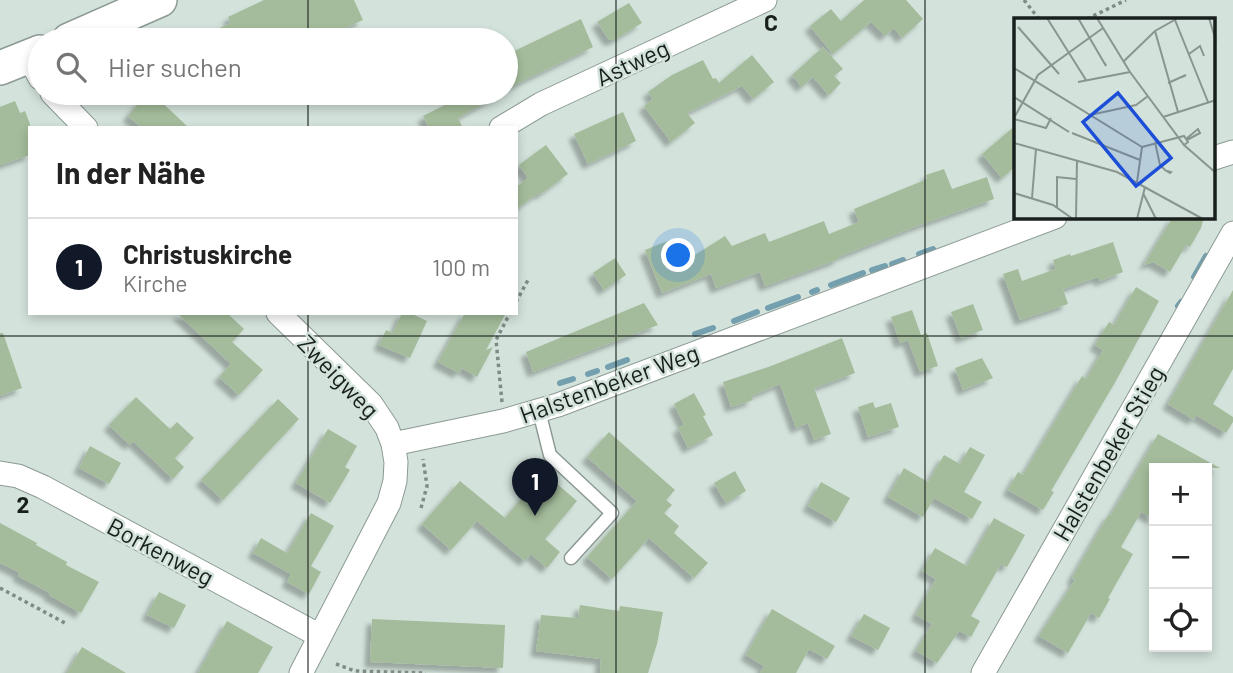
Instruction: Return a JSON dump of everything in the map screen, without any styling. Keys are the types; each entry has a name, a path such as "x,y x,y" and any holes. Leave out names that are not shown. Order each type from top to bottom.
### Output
{"street":[{"path":"96,28 160,0"},
{"name":"Astweg","path":"504,126 541,103 765,0"},
{"path":"64,105 84,126"},
{"path":"1216,157 1233,152"},
{"name":"Halstenbeker Weg","path":"393,444 540,411 1050,219"},
{"name":"Halstenbeker Stieg","path":"984,673 1233,233"},
{"name":"Zweigweg","path":"280,315 370,404 387,428 393,444"},
{"path":"301,673 389,502 396,462 393,444"},
{"name":"Borkenweg","path":"0,473 18,476 43,487 320,636"}],"lane":[{"path":"540,411 550,455 612,513 571,558"}],"path":[{"path":"1024,0 1038,18"},
{"path":"1089,18 1126,0"},
{"path":"518,298 528,280"},
{"path":"502,404 496,340 509,315"},
{"path":"421,508 427,486 422,459 424,450"},
{"path":"0,588 65,622"},
{"path":"336,664 355,671 426,673"}],"building":[{"path":"264,0 354,0 363,20 345,28 219,28 231,23 228,17"},
{"path":"864,0 906,0 923,19 902,38 894,28 885,36 871,22 833,54 810,26 831,9 841,21"},
{"path":"629,3 642,23 614,40 609,40 597,22"},
{"path":"581,19 593,47 518,83 518,49"},
{"path":"823,47 843,69 834,76 841,83 829,95 813,77 802,87 792,75"},
{"path":"752,55 774,82 753,99 742,86 687,113 695,123 671,142 644,106 653,99 648,92 672,75 703,60 713,79 716,78 719,83"},
{"path":"15,101 20,113 25,111 30,126 28,156 0,165 0,107"},
{"path":"137,105 165,105 187,126 140,126 128,116"},
{"path":"445,105 481,105 458,118 462,126 428,126 423,116"},
{"path":"623,112 636,141 588,164 574,134"},
{"path":"1014,127 1014,168 1002,178 982,154"},
{"path":"546,145 568,174 518,208 518,186 528,178 519,165"},
{"path":"944,169 952,189 987,177 994,199 914,227 838,257 839,259 765,286 760,272 716,288 711,274 662,293 645,250 670,240 677,257 681,255 684,262 725,236 732,246 765,233 769,242 824,221 829,234 859,222 854,209 927,179 926,175"},
{"path":"1172,219 1203,219 1190,247 1186,245 1170,272 1153,262 1144,265"},
{"path":"1113,242 1123,272 1100,281 1098,277 1063,289 1068,304 1020,320 1003,274 1018,269 1022,281 1056,269 1053,260"},
{"path":"615,258 626,275 604,290 593,273"},
{"path":"1136,287 1159,301 1051,491 1054,492 1043,510 1008,490 1018,472 1023,475 1082,376 1086,379 1103,350 1095,345 1109,322 1114,325"},
{"path":"1233,290 1233,369 1213,404 1233,417 1226,433 1196,415 1194,420 1168,404"},
{"path":"644,303 658,325 533,372 526,352"},
{"path":"973,304 983,330 961,338 951,312"},
{"path":"912,310 921,335 927,333 938,366 920,372 908,340 900,343 891,317"},
{"path":"179,315 229,315 244,329 232,342 263,370 239,395 219,377 231,364"},
{"path":"401,315 414,315 427,321 410,358 379,345 386,330 393,333"},
{"path":"464,315 505,315 486,350 493,347 477,377 462,368 459,373 438,362"},
{"path":"0,333 3,333 22,388 0,396"},
{"path":"842,338 855,373 814,388 831,434 814,440 808,423 796,428 780,384 751,396 753,400 731,407 723,382"},
{"path":"982,358 993,378 963,390 955,368"},
{"path":"694,393 713,435 688,448 678,428 684,425 674,404"},
{"path":"136,397 170,429 177,422 194,438 175,458 184,467 173,479 133,441 130,445 109,425"},
{"path":"278,399 299,419 223,500 201,480"},
{"path":"873,402 875,408 891,403 899,427 868,437 858,407"},
{"path":"328,429 357,446 345,467 350,470 330,503 296,483"},
{"path":"609,432 675,490 666,500 672,505 664,513 679,526 674,533 708,563 694,578 649,538 612,579 587,557 637,501 587,457"},
{"path":"1158,434 1211,463 1149,463 1149,516 1141,512 1121,547 1133,554 1099,618 1091,613 1068,653 1039,636 1075,580 1072,578 1109,514 1111,515"},
{"path":"90,446 121,463 109,484 79,468"},
{"path":"970,447 985,455 964,492 982,502 972,519 934,498 923,517 888,497 904,468 928,482 944,455 960,464"},
{"path":"735,471 746,491 726,503 714,483"},
{"path":"540,477 546,482 549,477 577,501 545,539 560,552 547,568 531,554 525,561 477,521 451,550 422,524 460,481 505,518"},
{"path":"821,482 850,498 836,522 808,506"},
{"path":"311,513 334,526 311,566 321,572 309,594 287,582 291,574 253,553 261,538 287,553"},
{"path":"994,518 1025,535 1007,567 1001,564 971,616 980,621 971,637 959,631 937,663 916,651 932,624 916,615 936,579 922,571 935,548 967,566"},
{"path":"0,523 67,562 66,565 99,582 81,613 0,563"},
{"path":"159,592 186,605 174,628 147,615"},
{"path":"580,605 619,611 620,606 663,612 648,673 600,673 601,659 536,651 541,615 578,618"},
{"path":"772,609 835,646 827,659 809,649 796,673 760,673 764,666 746,655"},
{"path":"864,614 890,628 878,650 851,636"},
{"path":"372,619 505,625 503,668 370,662"},
{"path":"227,621 273,647 258,673 198,673"},
{"path":"82,647 126,673 67,673"}],"waterway":[{"path":"919,254 933,249"},
{"path":"1194,277 1206,256"},
{"path":"892,264 903,260"},
{"path":"872,270 885,266"},
{"path":"831,285 863,273"},
{"path":"812,292 817,290"},
{"path":"768,308 798,297"},
{"path":"1178,306 1181,302"},
{"path":"734,321 757,312"},
{"path":"695,334 713,328"},
{"path":"608,367 627,360"},
{"path":"588,374 597,371"},
{"path":"560,383 573,379"}],"place":[{"name":"Christuskirche","path":"535,516"}]}
